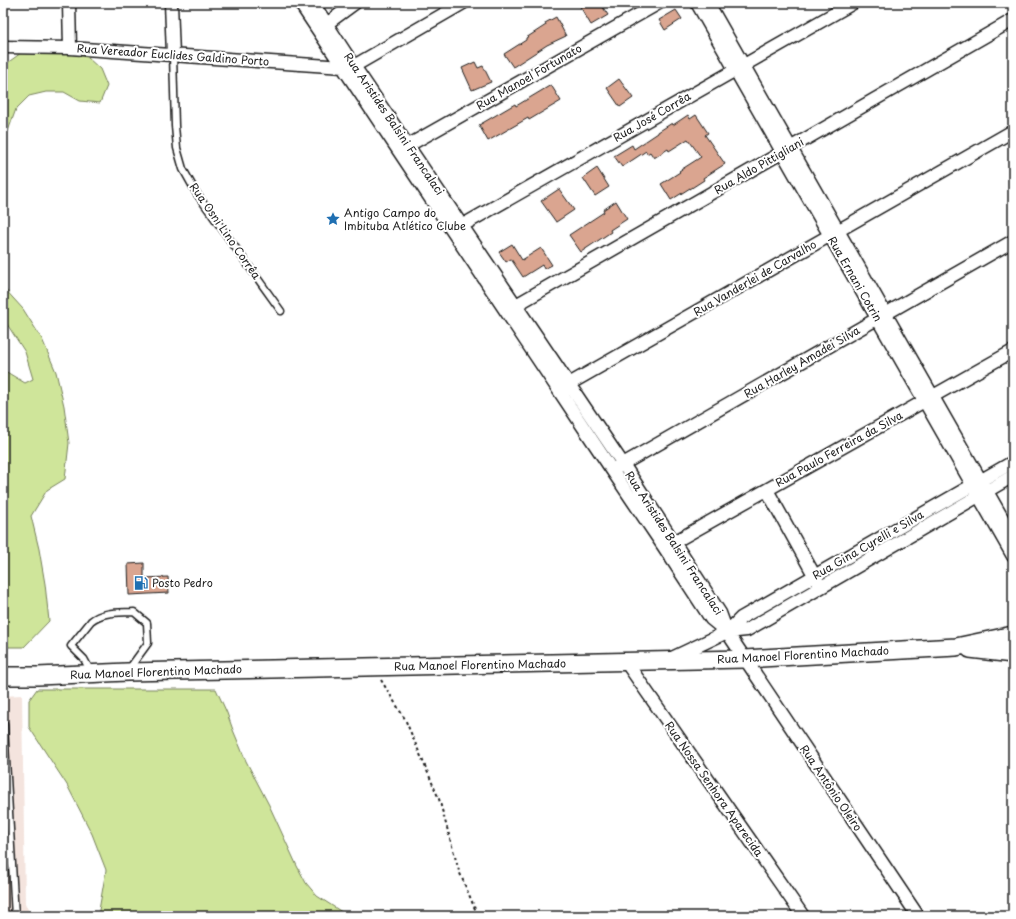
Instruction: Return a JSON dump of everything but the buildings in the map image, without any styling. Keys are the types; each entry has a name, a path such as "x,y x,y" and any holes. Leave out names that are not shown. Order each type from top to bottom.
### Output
{"main road":[{"name":"Rua Manoel Florentino Machado","path":"3,676 745,659 956,647 1013,635"},
{"name":"Rua Manoel Florentino Machado","path":"956,647 1013,654"}],"street":[{"path":"69,3 70,48"},
{"name":"Rua Osni Lino Corrêa","path":"171,3 173,55"},
{"name":"Rua Aristides Balsini Francalaci","path":"300,3 322,27 564,387 623,464 711,619 727,632 745,659"},
{"name":"Rua Aristides Balsini Francalaci","path":"313,3 322,27"},
{"path":"322,27 356,3"},
{"path":"348,67 463,3"},
{"name":"Rua Manoel Fortunato","path":"403,148 659,3"},
{"name":"Rua Ernani Cotrin","path":"696,3 739,68 976,483 1013,537"},
{"name":"Rua Ernani Cotrin","path":"708,3 739,68"},
{"name":"Rua José Corrêa","path":"457,228 853,3"},
{"name":"Rua Aldo Pittigliani","path":"511,308 1013,20"},
{"name":"Rua Vereador Euclides Galdino Porto","path":"3,47 70,48 348,67"},
{"name":"Rua Vanderlei de Carvalho","path":"564,387 1013,131"},
{"name":"Rua Harley Amadei Silva","path":"612,470 1013,241"},
{"name":"Rua Paulo Ferreira da Silva","path":"669,544 1013,351"},
{"name":"Rua Aristides Balsini Francalaci","path":"564,387 612,470 669,544"},
{"name":"Rua Gina Cyrelli e Silva","path":"666,661 727,632 741,618 1013,462"},
{"name":"Rua Gina Cyrelli e Silva","path":"727,632 747,630 1013,476"},
{"path":"767,490 821,587"},
{"name":"Rua Ernani Cotrin","path":"983,494 1013,556"},
{"name":"Rua Antônio Oleiro","path":"745,659 918,916"},
{"name":"Rua Nossa Senhora Aparecida","path":"626,662 803,916"}],"lane":[{"name":"Rua Osni Lino Corrêa","path":"173,55 175,126 177,148 183,168 197,194 281,311"},
{"path":"92,674 84,659 71,646 87,625 95,618 107,614 134,612 147,623 148,643 127,672"},
{"path":"3,722 16,916"}],"path":[{"path":"373,667 405,718 433,784 439,799 459,871 478,916"}],"shaded area":[{"path":"22,695 25,903 31,916 3,916 3,696"}],"green space":[{"path":"21,53 70,54 87,57 100,69 107,86 100,103 80,101 64,92 46,92 29,96 16,109 3,145 3,66"},
{"path":"3,287 23,309 42,339 56,372 64,406 69,443 65,479 47,490 31,516 45,584 49,621 24,647 3,647 3,368 5,371 25,383 33,379 25,352 3,318"},
{"path":"37,689 216,689 246,761 269,805 306,883 317,896 348,916 98,916 106,870 92,834 67,785 29,727 29,700"}],"place":[{"name":"Antigo Campo do Imbituba Atlético Clube","path":"333,219"},
{"name":"Posto Pedro","path":"141,583"}]}
